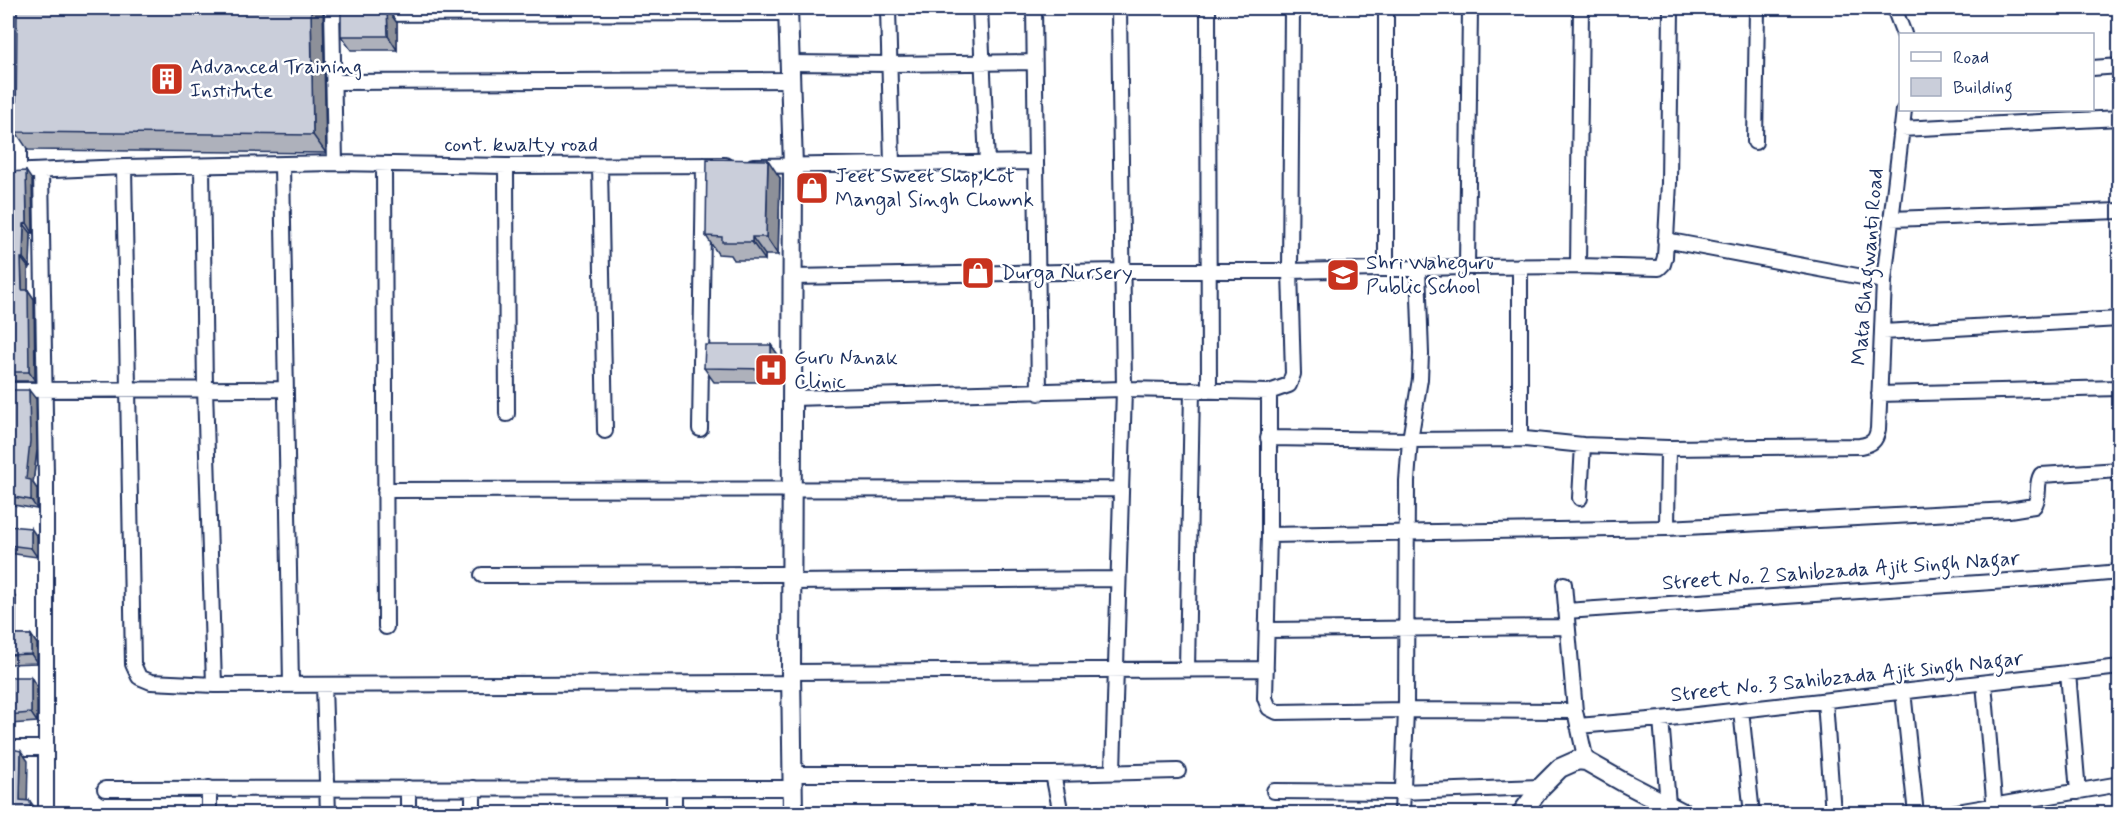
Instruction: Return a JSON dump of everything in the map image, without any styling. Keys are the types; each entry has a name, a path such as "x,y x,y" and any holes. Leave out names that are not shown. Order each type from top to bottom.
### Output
{"street":[{"path":"888,8 892,165"},
{"path":"980,8 987,163"},
{"path":"1034,8 1039,393"},
{"path":"1113,771 1124,389 1119,8"},
{"path":"1208,8 1209,390"},
{"path":"792,398 1124,389 1269,392 1288,385 1293,374 1290,271 1292,8"},
{"path":"1386,8 1386,268"},
{"path":"1467,267 1470,8"},
{"path":"1578,266 1581,8"},
{"path":"792,277 1520,266 1659,268 1664,264 1669,183 1671,8"},
{"path":"1755,142 1757,8"},
{"path":"1894,8 1904,33"},
{"path":"335,163 332,11 788,10 793,166 791,677 793,813"},
{"path":"333,82 789,71 890,64 1034,62"},
{"path":"2094,68 2120,66"},
{"path":"13,172 20,101"},
{"name":"Mata Bhagwanti Road","path":"1668,448 1860,446 1875,441 1878,429 1884,281 1904,111"},
{"path":"1901,129 2120,118"},
{"name":"cont. kwalty road","path":"13,172 124,167 335,163 506,166 793,166 1035,162"},
{"path":"282,165 291,685"},
{"path":"384,165 386,627"},
{"path":"700,429 704,165"},
{"path":"202,166 205,388 214,685"},
{"path":"506,166 507,414"},
{"path":"600,166 605,431"},
{"path":"124,167 133,664 139,677 151,682 214,685 324,685 1115,669 1266,669"},
{"path":"41,171 46,813"},
{"path":"1890,219 2120,211"},
{"path":"1665,240 1884,281"},
{"path":"1520,266 1520,439"},
{"path":"1401,813 1406,711 1407,481 1410,440 1420,380 1418,268"},
{"path":"1883,332 2120,319"},
{"path":"1879,394 2120,387"},
{"path":"8,390 285,389"},
{"path":"1187,669 1192,390"},
{"path":"1269,392 1269,535 1265,698 1269,708 1277,712 1575,711"},
{"path":"1268,438 1520,439 1583,445 1668,448 1668,528"},
{"path":"1581,498 1583,445"},
{"path":"1269,535 1668,528 1970,513 2029,508 2036,503 2039,478 2042,475 2120,470"},
{"path":"385,490 1120,489"},
{"name":"Street No. 2 Sahibzada Ajit Singh Nagar","path":"1566,611 2120,572"},
{"path":"482,575 1118,579"},
{"path":"1564,584 1575,711 1586,760"},
{"path":"1267,630 1567,627"},
{"name":"Street No. 3 Sahibzada Ajit singh Nagar","path":"1578,726 1661,719 2120,667"},
{"path":"2068,673 2078,792"},
{"path":"1984,683 1995,809"},
{"path":"324,685 328,813"},
{"path":"1903,691 1916,813"},
{"path":"1825,700 1833,813"},
{"path":"1742,710 1752,813"},
{"path":"1661,719 1668,804"},
{"path":"8,748 46,748"},
{"path":"1521,813 1540,787 1569,762 1586,760 1623,782 1686,813"},
{"path":"105,789 674,788 793,781 1178,771"},
{"path":"1053,774 1061,813"},
{"path":"1945,813 1995,809 2120,784"},
{"path":"1274,791 1401,792 1540,787"},
{"path":"209,788 209,813"},
{"path":"408,788 408,813"},
{"path":"473,788 473,813"},
{"path":"674,788 674,813"}],"building":[{"name":"Advanced Training Institute","path":"17,8 311,8 313,135 16,132"},
{"path":"341,9 387,9 388,36 341,36"},
{"path":"707,159 768,160 766,237 752,237 752,242 722,242 722,237 706,236"},
{"path":"26,171 27,223 24,224 23,258 21,258 22,290 28,290 29,372 8,372 8,172"},
{"path":"705,345 771,345 771,369 704,368"},
{"path":"8,390 29,390 30,441 26,479 31,480 31,500 8,496"},
{"path":"8,526 31,528 31,548 8,545"},
{"path":"8,588 10,635 31,635 31,654 8,655"},
{"path":"8,677 31,677 31,713 8,715"},
{"path":"8,748 21,751 20,800 30,801 31,813 8,813"}],"place":[{"name":"Advanced Training Institute","path":"167,79"},
{"name":"Jeet Sweet Shop,Kot Mangal Singh Chownk","path":"812,188"},
{"name":"Durga Nursery","path":"978,273"},
{"name":"Shri Waheguru Public School","path":"1343,275"},
{"name":"Guru Nanak Clinic","path":"771,370"}]}
